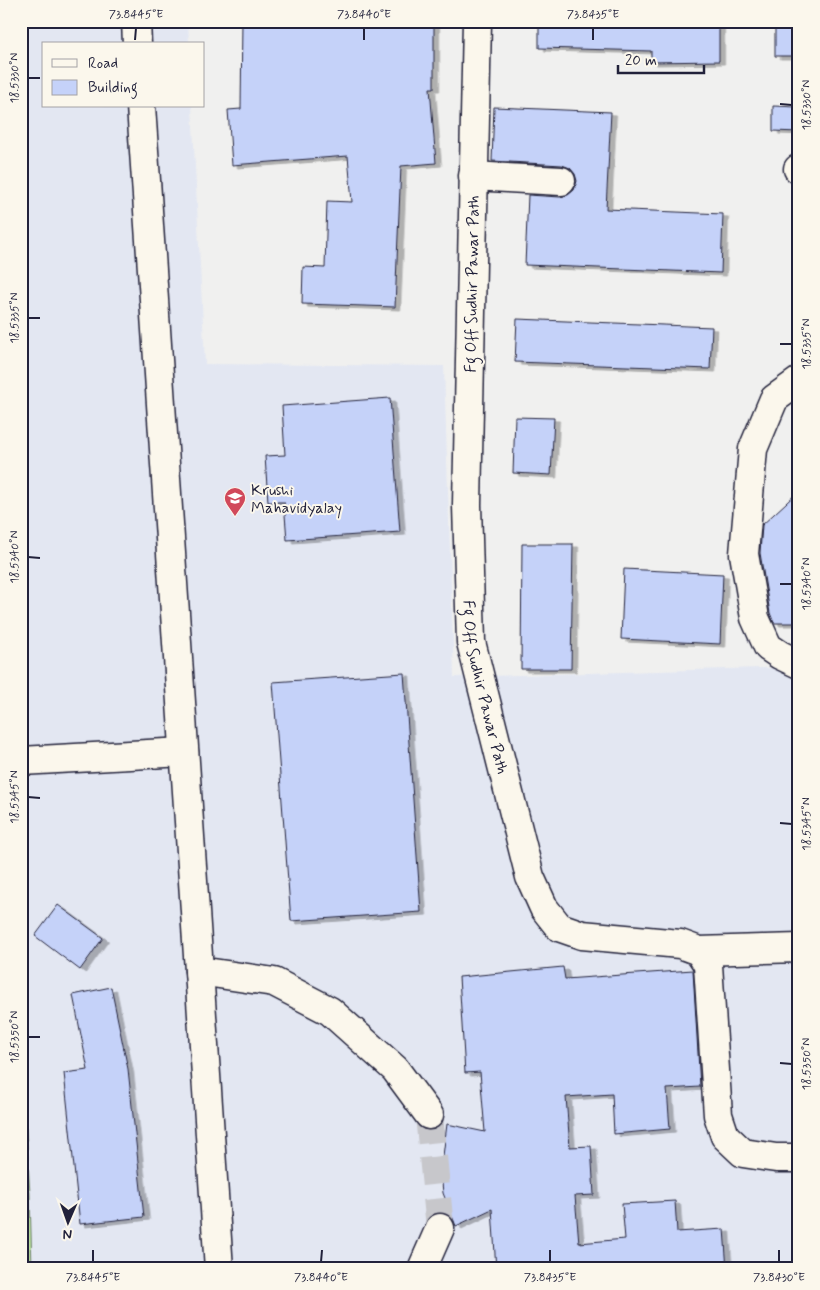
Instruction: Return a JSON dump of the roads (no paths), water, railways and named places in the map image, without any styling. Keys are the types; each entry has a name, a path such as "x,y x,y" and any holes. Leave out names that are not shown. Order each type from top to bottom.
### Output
{"street":[{"path":"136,21 137,42"},
{"name":"Fg Off Sudhir Pawar Path","path":"476,21 467,505 471,642 530,877 544,908 559,927 582,935 680,944 699,950 799,948"},
{"path":"142,108 219,1269"},
{"path":"474,176 561,181"},
{"path":"799,381 774,399 752,449 744,554 755,618 768,646 780,655 799,664"},
{"path":"21,761 184,752"},
{"path":"699,950 708,965 718,1115 725,1136 743,1153 776,1158 799,1158"},
{"path":"199,971 274,982 330,1010 395,1069 429,1115"},
{"path":"422,1269 440,1228"}],"tunnel":[{"path":"429,1115 440,1228"}],"place":[{"name":"Krushi Mahavidyalay","path":"235,517"}]}
